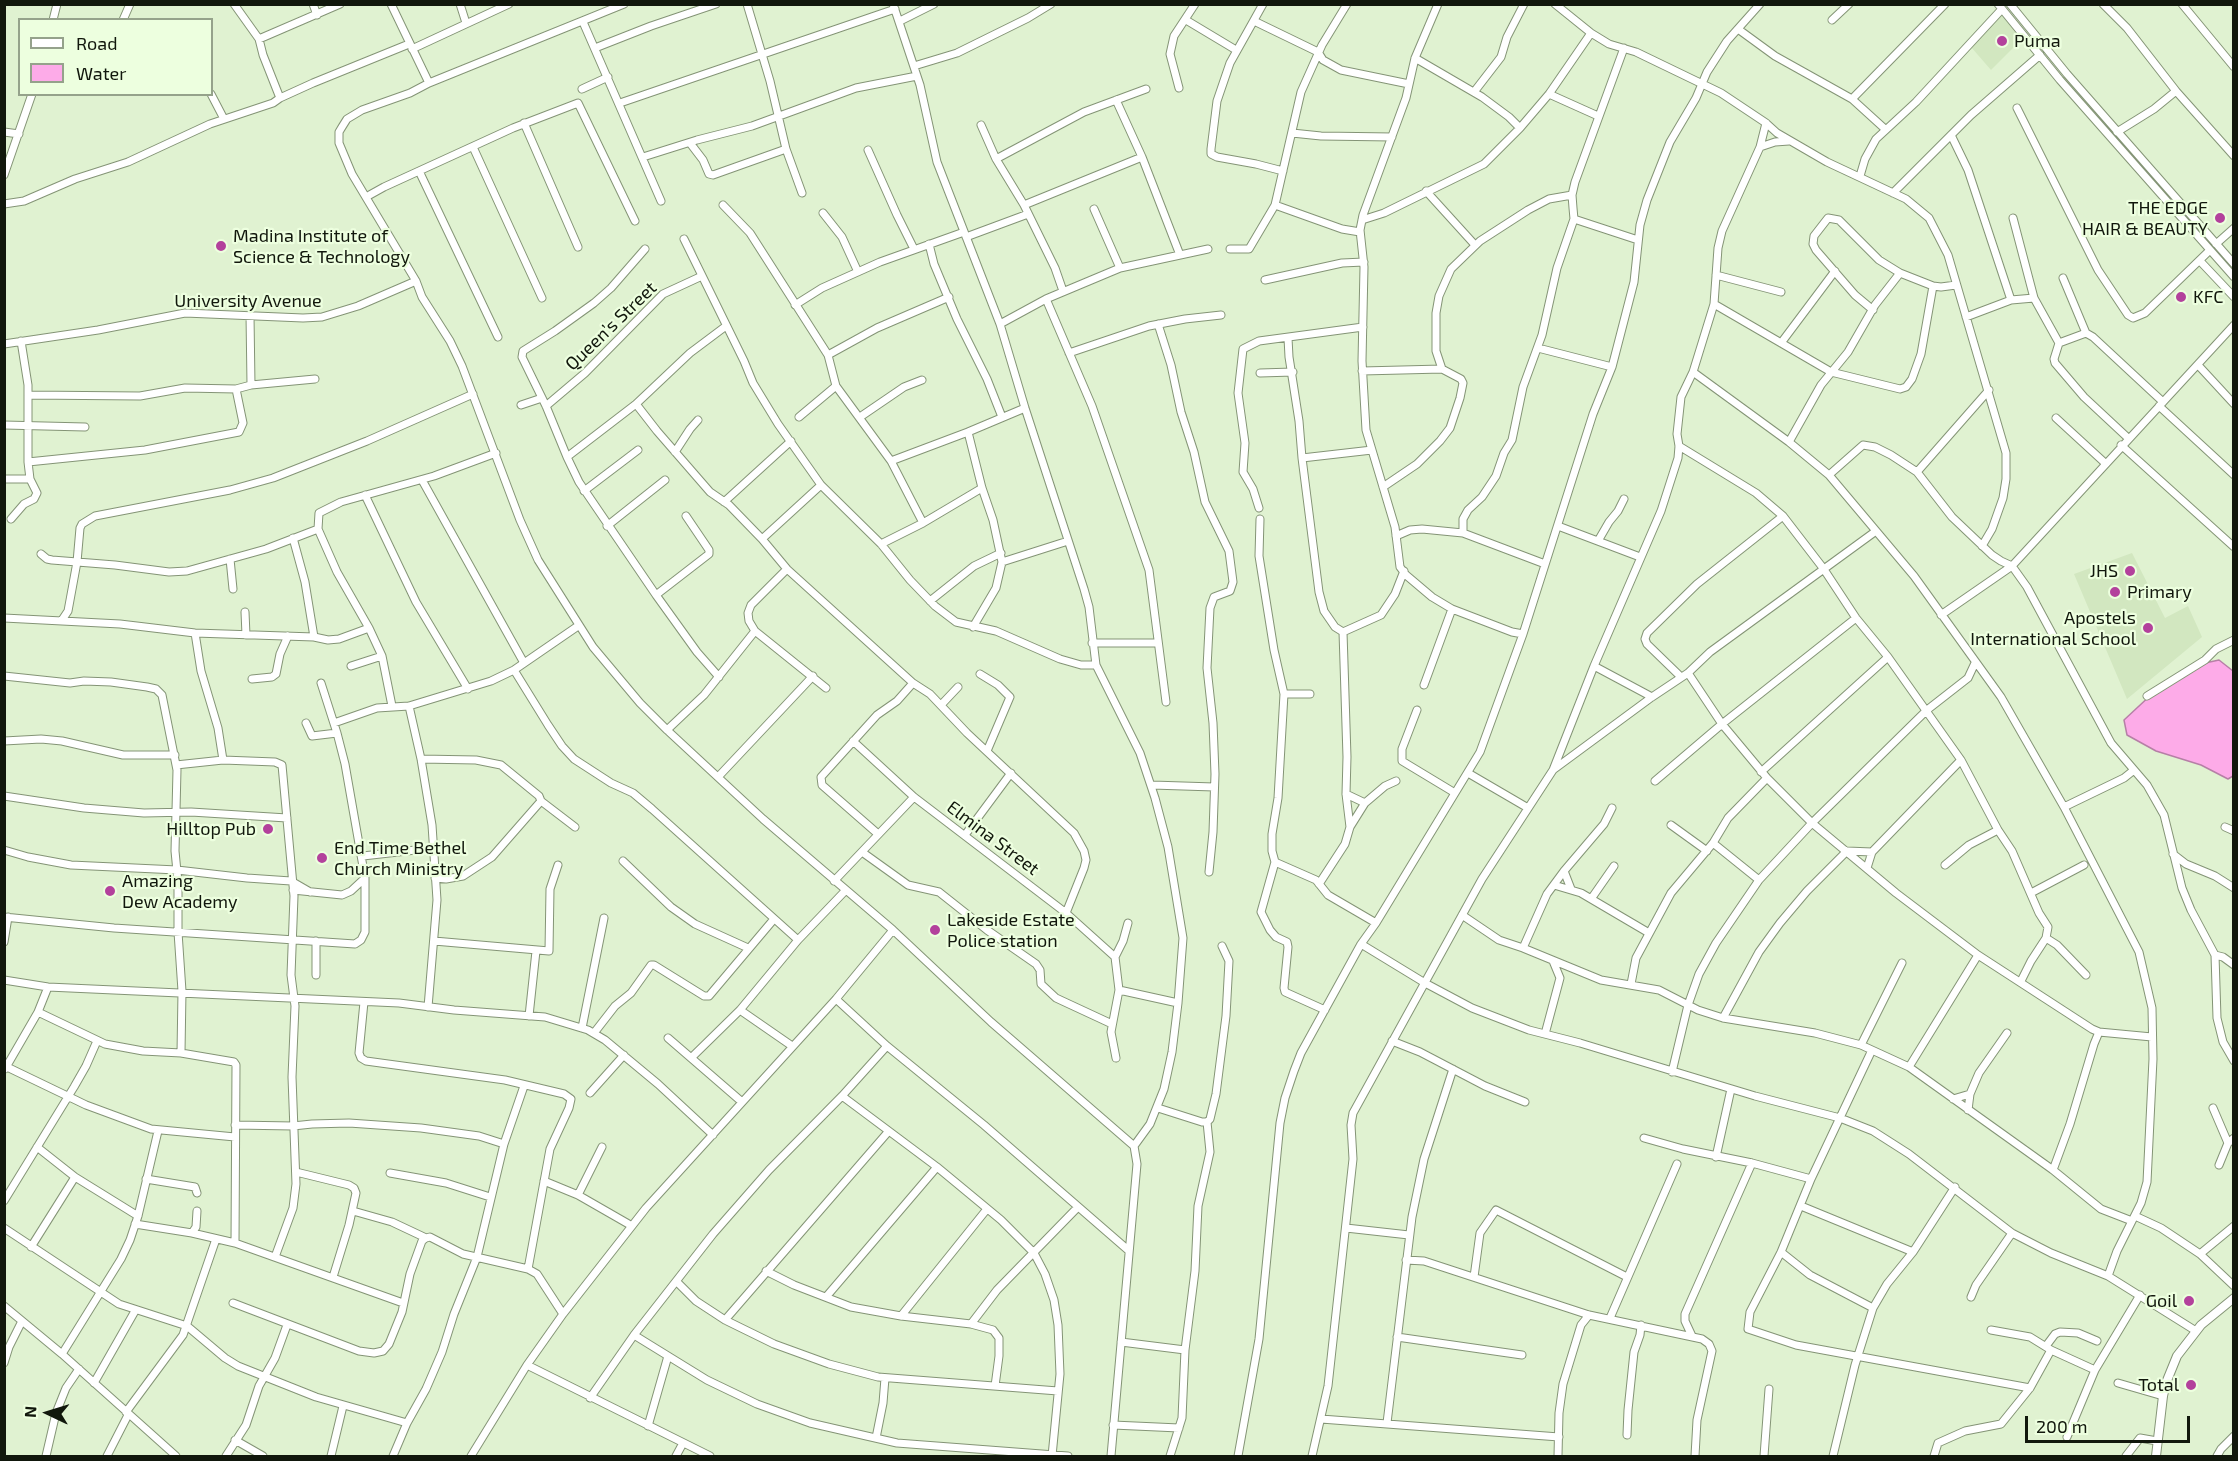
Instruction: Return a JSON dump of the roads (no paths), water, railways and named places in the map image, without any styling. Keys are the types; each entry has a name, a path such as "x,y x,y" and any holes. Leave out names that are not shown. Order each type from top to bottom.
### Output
{"main road":[{"path":"2156,1456 2163,1396 2177,1356 2196,1331 2234,1298"}],"street":[{"path":"234,4 259,39 280,98"},
{"path":"312,4 317,15"},
{"path":"259,39 340,4"},
{"path":"391,4 429,83"},
{"path":"460,4 466,23"},
{"path":"4,204 24,201 75,179 129,162 178,138 224,119 273,103 280,98 509,4"},
{"path":"624,4 429,83 410,93 362,110 347,119 340,129 339,138 344,156 416,281 422,297 450,341 538,560 578,626 606,664 667,730 797,851 893,930 991,1022 1134,1146 1137,1164 1111,1456"},
{"path":"595,48 716,4"},
{"path":"747,4 786,148 802,193"},
{"path":"900,21 934,4"},
{"path":"914,66 957,53 1051,4"},
{"path":"1179,88 1170,54 1174,36 1195,4"},
{"path":"1263,4 1236,50 1217,101 1213,123 1212,154 1283,171"},
{"path":"1230,249 1249,249 1275,205 1301,92 1318,52 1347,4"},
{"path":"1438,4 1415,58 1392,137 1362,220 1360,232 1364,262 1362,371 1366,430 1390,508 1400,567 1432,597 1452,609 1523,634"},
{"path":"1474,92 1501,57 1504,44 1524,4"},
{"path":"1555,4 1591,33 1609,44 1636,52 1721,93 1777,133 1827,162 1906,199 1929,218 1948,255 2006,453 2006,486 1999,514 1982,546"},
{"path":"1238,1456 1259,1339 1281,1114 1300,1053 1361,944 1468,773 1490,728 1523,634 1593,414 1612,367 1634,282 1638,240 1647,200 1671,142 1707,72 1727,41 1760,4"},
{"path":"1832,20 1849,4"},
{"path":"1852,99 1945,4"},
{"path":"2010,4 2067,74 2234,264"},
{"path":"2103,4 2127,28 2176,91 2234,156"},
{"path":"2182,4 2234,67"},
{"path":"620,104 894,7 917,76 937,162 1000,324 1089,607 1096,665 1140,753 1152,785 1168,848 1184,938 1178,1003 1172,1052 1158,1108 1134,1146"},
{"path":"1860,176 1870,148 1885,129 1916,102 2000,7 2234,277"},
{"path":"1185,20 1236,50"},
{"path":"1254,21 1284,38 1318,52 1323,60 1341,70 1409,84"},
{"path":"583,22 661,201"},
{"path":"1738,29 1775,56 1852,99 1885,129"},
{"path":"1362,220 1384,213 1488,161 1549,94 1591,33"},
{"path":"1463,533 1463,519 1496,476 1504,453 1512,440 1523,387 1538,348 1557,268 1574,219 1572,195 1598,116 1624,48"},
{"path":"1893,193 1951,135 2040,55"},
{"path":"1415,58 1474,92 1509,117 1520,128"},
{"path":"643,157 732,133 856,88 917,76"},
{"path":"582,89 608,77"},
{"path":"996,159 1084,112 1146,89"},
{"path":"2117,132 2154,109 2176,91"},
{"path":"1549,94 1598,116"},
{"path":"4,175 31,96"},
{"path":"213,96 224,119"},
{"path":"1116,100 1142,157 1180,255"},
{"path":"366,197 524,123 578,104 636,221"},
{"path":"2017,108 2098,270 2128,315 2133,318 2145,313 2210,251"},
{"path":"524,123 578,247"},
{"path":"1312,1456 1328,1386 1353,1159 1351,1125 1353,1113 1482,879 1553,771 1594,666 1661,510 1677,458 1679,446 1677,434 1682,397 1693,372 1714,304 1718,248 1722,231 1760,147 1766,123"},
{"path":"981,125 996,159 1024,205 1064,291"},
{"path":"4,132 19,134"},
{"path":"1292,133 1321,136 1392,137"},
{"path":"1951,135 1968,170 2011,300"},
{"path":"1760,147 1791,140"},
{"path":"690,143 703,160 709,174 713,175 786,148"},
{"path":"473,147 542,298"},
{"path":"868,150 914,249"},
{"path":"1024,205 1142,157"},
{"path":"419,171 498,337"},
{"path":"1426,191 1474,245"},
{"path":"1442,369 1435,339 1439,296 1451,268 1474,245 1528,210 1549,199 1572,195"},
{"path":"723,205 750,233 828,355 836,386 891,461 923,523"},
{"path":"1275,205 1342,229 1360,232"},
{"path":"1094,209 1120,268"},
{"path":"824,213 842,237 858,272"},
{"path":"795,305 822,288 914,249 1028,214"},
{"path":"1873,310 1855,295 1816,250 1814,236 1828,218 1839,220 1879,261 1900,273 1933,286 1956,285"},
{"path":"2013,218 2034,298 2059,343 2055,363 2084,397 2128,438"},
{"path":"1574,219 1638,240"},
{"path":"2216,244 2234,228"},
{"path":"684,239 753,383 778,424 792,441 820,485 881,544 930,601 956,622 996,631 1060,659 1081,665 1096,665"},
{"path":"929,244 934,264 963,334 987,379 1002,417"},
{"path":"645,249 611,288 594,303 522,352 523,359 584,491 656,595 719,677"},
{"path":"1000,324 1046,298 1120,268 1208,249"},
{"path":"2200,261 2234,297"},
{"path":"1265,280 1342,263 1364,262"},
{"path":"1781,343 1835,271"},
{"path":"1789,442 1821,385 1848,352 1873,310 1900,273"},
{"path":"1716,275 1782,292"},
{"name":"Queen’s Street","path":"546,406 585,373 663,294 702,276"},
{"path":"2063,278 2086,333 2112,352 2161,404 2234,475"},
{"name":"University Avenue","path":"4,344 185,314 303,318 332,315 416,281"},
{"path":"1714,304 1831,372 1892,389 1900,389 1906,387 1912,379 1921,354 1933,286"},
{"path":"828,355 877,328 949,297"},
{"path":"1046,298 1092,406 1149,570 1166,702"},
{"path":"1966,317 2011,300 2034,298"},
{"path":"250,315 251,385"},
{"path":"1069,353 1158,324 1221,315"},
{"path":"1158,324 1194,452 1205,502 1226,544 1232,570 1233,582 1230,591 1216,595 1210,608 1207,668 1213,723 1214,787 1209,872"},
{"path":"1941,615 2012,566 2234,324"},
{"path":"567,457 636,404 690,353 726,326"},
{"path":"1259,508 1253,489 1243,472 1245,443 1238,393 1243,349 1259,341 1363,327"},
{"path":"2059,343 2086,333"},
{"path":"1287,338 1319,592 1324,611 1335,627 1343,633"},
{"path":"10,519 24,504 36,496 30,479 28,462 27,367 21,341"},
{"path":"1538,348 1612,367"},
{"path":"2198,365 2234,404"},
{"path":"1362,371 1442,369 1461,379 1462,383 1460,398 1450,428 1417,464 1383,487"},
{"path":"1260,373 1293,372"},
{"path":"1693,372 1789,442 1829,476 1914,576 1985,678 2001,697 2064,807 2139,952 2152,1008 2147,1182 2141,1203 2117,1251 2108,1276"},
{"path":"28,395 140,396 185,388 236,389 251,385 315,379"},
{"path":"860,417 904,387 922,380"},
{"path":"799,417 836,386"},
{"path":"28,462 145,450 239,432 243,423 236,389"},
{"path":"1917,472 1989,390"},
{"path":"62,620 68,610 77,562 80,528 82,524 95,516 230,490 273,478 367,441 473,394"},
{"path":"522,405 542,398"},
{"path":"636,404 710,492 724,502 762,539 787,569 913,683 930,694 1074,833 1084,851 1084,868 1066,913"},
{"path":"891,461 1025,408"},
{"path":"2056,418 2105,463"},
{"path":"675,453 698,420"},
{"path":"4,425 85,427"},
{"path":"968,432 1002,562 996,588 973,627"},
{"path":"724,502 792,441"},
{"path":"1829,476 1863,445 1875,447 1917,472 1952,517 1982,546 2001,561 2012,566 2027,586 2111,743 2147,785 2164,815 2182,888 2216,956 2217,1018 2223,1042 2234,1061"},
{"path":"1679,446 1756,493 1783,516 1824,568 1856,618 1888,657 1961,760 1998,830 2012,851 2038,913 2048,927 2046,938 2021,981"},
{"path":"2121,446 2232,542"},
{"path":"584,491 638,450"},
{"path":"1302,458 1372,450"},
{"path":"392,706 382,656 369,627 337,572 318,529 319,513 341,502 422,480 496,453"},
{"path":"4,479 30,479"},
{"path":"422,480 524,663"},
{"path":"607,525 665,480"},
{"path":"762,539 820,485"},
{"path":"881,544 923,523 982,488"},
{"path":"365,495 416,602 468,689"},
{"path":"1598,541 1624,499"},
{"path":"656,595 709,554 709,550 686,516"},
{"path":"1783,516 1697,584 1647,633 1645,639 1647,644 1685,675 1764,775 1812,823 1896,893 1978,955 2099,1032 2152,1037"},
{"path":"1260,519 1259,556 1274,651 1284,694 1278,798 1272,834 1272,851 1275,862 1261,912 1276,937 1287,942 1285,992 1324,1010"},
{"path":"1558,526 1640,557"},
{"path":"40,554 47,559 169,572 187,571 318,529"},
{"path":"1396,536 1410,530 1422,529 1463,533 1545,564"},
{"path":"1553,771 1685,675 1710,652 1876,531"},
{"path":"293,538 309,599 314,637"},
{"path":"1002,562 1068,541"},
{"path":"930,601 974,566 1001,553"},
{"path":"230,559 233,589"},
{"path":"787,569 754,600 749,608 749,621 755,631 813,675 826,688"},
{"path":"1343,633 1381,615 1395,594 1404,572"},
{"path":"1425,685 1452,609"},
{"path":"68,610 79,621"},
{"path":"245,612 246,635"},
{"path":"4,618 79,621 195,633 339,639 369,627"},
{"path":"1655,781 1722,724 1856,618"},
{"path":"334,723 377,708 409,706 491,681 514,670 578,626"},
{"path":"667,730 691,710 755,631"},
{"path":"195,633 201,671 216,719 223,760"},
{"path":"1343,633 1346,794 1350,827"},
{"path":"252,679 272,677 276,674 280,654 288,636"},
{"path":"2147,696 2234,640"},
{"path":"1092,643 1158,643"},
{"path":"351,666 382,656"},
{"path":"1631,984 1636,958 1649,933 1678,884 1707,851 1728,818 1764,775 1888,657"},
{"path":"1672,1072 1688,1005 1706,959 1759,880 1812,823 1927,710 1968,678 1975,663"},
{"path":"1594,666 1652,697"},
{"path":"514,670 562,746 574,759 611,783 633,793 798,940"},
{"path":"980,674 998,685 1010,697 987,751"},
{"path":"718,777 813,675"},
{"path":"4,676 70,683 111,682 156,689 162,695 176,765 175,851 182,992 181,1053"},
{"path":"1968,678 1985,678"},
{"path":"4,942 6,917 355,944 361,940 365,932 363,856 337,733 321,683"},
{"path":"878,834 822,785 821,777 877,715 897,701 913,683"},
{"path":"941,705 958,687"},
{"path":"1284,694 1310,694"},
{"path":"409,706 432,825 437,900 428,1007"},
{"path":"1417,710 1402,749 1402,761 1455,793"},
{"path":"306,723 312,736 337,733"},
{"path":"4,741 41,739 62,741 123,755 175,754"},
{"name":"Elmina Street","path":"853,741 914,797 1066,913 1115,957"},
{"path":"421,759 476,760 501,765 533,791 541,801 575,827"},
{"path":"176,765 223,760 280,763 284,777 293,890 291,975 295,1020 292,1077 296,1172 293,1208 275,1257"},
{"path":"1867,868 1872,852 1961,760"},
{"path":"2064,807 2124,778 2134,770"},
{"path":"965,835 1011,773"},
{"path":"1468,773 1528,808"},
{"path":"1319,884 1345,844 1350,827 1365,802 1385,786 1396,781"},
{"path":"1152,785 1214,787"},
{"path":"1346,794 1365,802"},
{"path":"4,796 84,808 144,813 176,812 287,818"},
{"path":"834,881 914,797"},
{"path":"435,878 463,876 492,857 541,801"},
{"path":"1523,948 1541,905 1564,871 1604,824 1612,808"},
{"path":"1671,825 1707,851"},
{"path":"2225,826 2234,831"},
{"path":"1945,865 1969,845 1998,830"},
{"path":"1713,843 1759,880"},
{"path":"363,856 433,848"},
{"path":"4,850 28,857 71,864 291,880 310,892"},
{"path":"1723,1018 1774,930 1808,891 1847,851 1872,852"},
{"path":"862,852 908,885 939,892 994,936 1036,964 1040,970 1041,984 1056,998 1112,1024"},
{"path":"2172,853 2186,864 2216,876 2234,888"},
{"path":"623,861 671,907 695,924 748,948"},
{"path":"1275,862 1305,875 1319,884 1329,895 1376,923"},
{"path":"434,941 546,952 551,949 550,889 558,865"},
{"path":"2031,893 2084,865"},
{"path":"1591,899 1614,866"},
{"path":"1564,871 1571,889"},
{"path":"293,890 342,895 351,891 365,878"},
{"path":"1554,885 1571,889 1591,899 1649,933"},
{"path":"691,1058 740,1010 798,940 845,891"},
{"path":"1462,915 1499,940 1601,980 1659,990 1688,1005 1723,1018 1815,1033 1861,1045 1909,1067 2053,1170 2101,1209 2161,1228 2200,1254 2234,1286"},
{"path":"582,1028 604,918"},
{"path":"594,1033 615,1006 631,993 648,966 654,965 707,996 711,994 774,918"},
{"path":"1116,1058 1112,1024 1119,990 1115,957 1123,941 1128,922"},
{"path":"471,1456 527,1365 563,1314 632,1226 836,999 893,930"},
{"path":"2046,938 2057,945 2086,975"},
{"path":"316,941 316,975"},
{"path":"1361,944 1425,983 1472,1008 1545,1034 1672,1072 1840,1118 1891,1142 1955,1187 2012,1233 2051,1253 2108,1276 2196,1331"},
{"path":"1170,1456 1183,1411 1185,1350 1195,1271 1198,1206 1210,1152 1207,1122 1210,1119 1216,1094 1226,1016 1228,961 1222,946"},
{"path":"529,1016 536,951"},
{"path":"1909,1067 1978,955"},
{"path":"2216,956 2223,957 2234,965"},
{"path":"1545,1034 1560,978 1553,961"},
{"path":"1861,1045 1902,963"},
{"path":"4,980 48,987 399,1003 545,1017 594,1033 624,1055 713,1135"},
{"path":"48,987 38,1012 6,1069 122,1120 158,1131 235,1137"},
{"path":"1119,990 1178,1003"},
{"path":"836,999 887,1046 984,1125 1128,1250"},
{"path":"364,1002 359,1053 366,1061 505,1080 564,1094 571,1099 550,1149 528,1269"},
{"path":"740,1010 792,1046"},
{"path":"38,1012 97,1041 132,1049 181,1053 234,1062 236,1065 235,1243"},
{"path":"2053,1170 2099,1032"},
{"path":"1968,1110 1970,1094 1987,1060 2007,1033"},
{"path":"668,1038 742,1102"},
{"path":"4,1201 87,1066 97,1041"},
{"path":"1392,1041 1420,1052 1485,1086 1525,1102"},
{"path":"590,1398 634,1335 713,1234 769,1170 842,1096 887,1046"},
{"path":"1872,1050 1811,1179 1781,1252 1750,1312 1748,1329 1796,1345 2030,1388"},
{"path":"590,1093 624,1055"},
{"path":"1387,1423 1410,1235 1424,1160 1453,1069"},
{"path":"393,1456 407,1423 426,1389 477,1257 504,1144 524,1086"},
{"path":"1716,1157 1731,1089"},
{"path":"1953,1099 1970,1094"},
{"path":"842,1096 937,1167 1034,1253 1045,1274 1054,1300 1060,1350 1052,1456"},
{"path":"1158,1108 1207,1122"},
{"path":"2213,1108 2231,1140 2219,1165"},
{"path":"235,1125 293,1126 349,1123 394,1126 479,1136 504,1144"},
{"path":"62,1354 121,1259 138,1216 158,1131"},
{"path":"725,1320 888,1132"},
{"path":"1644,1138 1811,1179"},
{"path":"37,1147 75,1177 138,1216"},
{"path":"578,1196 602,1147"},
{"path":"1692,1336 1685,1321 1685,1314 1752,1163"},
{"path":"1610,1318 1677,1164"},
{"path":"826,1297 937,1167"},
{"path":"296,1172 354,1188 356,1193 353,1211 333,1278"},
{"path":"390,1173 446,1183 490,1197"},
{"path":"31,1247 75,1177"},
{"path":"146,1179 195,1187 197,1193"},
{"path":"544,1181 578,1196 632,1226"},
{"path":"1833,1456 1857,1356 1873,1308 1887,1284 1913,1252 1955,1187"},
{"path":"1801,1206 1913,1252"},
{"path":"971,1324 997,1290 1078,1207"},
{"path":"901,1316 987,1209"},
{"path":"1474,1277 1480,1233 1496,1210 1627,1277"},
{"path":"192,1233 196,1227 197,1211"},
{"path":"353,1211 392,1222 463,1254 528,1269 537,1274 563,1314"},
{"path":"135,1224 235,1243 403,1303"},
{"path":"2200,1254 2234,1226"},
{"path":"4,1228 119,1304 135,1311 188,1326 225,1358 238,1366 343,1406 407,1423"},
{"path":"1346,1228 1410,1235"},
{"path":"1971,1298 1976,1285 2012,1233"},
{"path":"232,1303 359,1352 383,1351 389,1344 416,1257 426,1238"},
{"path":"107,1456 127,1414 188,1326 216,1239"},
{"path":"1781,1252 1810,1275 1873,1308"},
{"path":"1406,1260 1424,1261 1589,1315 1702,1339 1709,1344 1712,1351 1697,1420 1695,1456"},
{"path":"766,1271 794,1285 851,1306 901,1316 971,1324 993,1330 998,1334 999,1356 995,1386"},
{"path":"677,1282 696,1301 725,1320 774,1344 829,1364 885,1378 1058,1391"},
{"path":"2067,1437 2095,1370 2140,1295"},
{"path":"4,1306 62,1354 176,1456"},
{"path":"94,1383 135,1311"},
{"path":"1558,1456 1563,1384 1581,1325 1589,1315"},
{"path":"4,1363 22,1321"},
{"path":"226,1456 246,1425 287,1325"},
{"path":"1627,1435 1634,1352 1641,1325"},
{"path":"1990,1330 2030,1337 2095,1370"},
{"path":"1934,1456 1938,1443 1946,1439 1965,1431 2001,1424 2030,1388 2055,1334 2078,1333 2097,1341"},
{"path":"634,1335 707,1380 757,1404 810,1423 897,1443 1068,1456"},
{"path":"1397,1336 1522,1355"},
{"path":"1121,1342 1185,1350"},
{"path":"648,1426 668,1356"},
{"path":"527,1365 710,1456"},
{"path":"46,1456 66,1388 78,1369"},
{"path":"876,1438 885,1378"},
{"path":"2118,1383 2163,1396"},
{"path":"1764,1456 1769,1389"},
{"path":"332,1456 343,1406"},
{"path":"1321,1419 1559,1437"},
{"path":"1113,1425 1179,1428"},
{"path":"2217,1456 2234,1436"},
{"path":"2128,1456 2140,1438 2157,1441"},
{"path":"235,1440 263,1456"},
{"path":"676,1456 683,1443"}],"water":[{"path":"2219,660 2233,671 2233,776 2228,779 2201,765 2156,751 2127,735 2124,720 2153,693 2205,663"}],"place":[{"name":"Puma","path":"2002,41"},
{"name":"THE EDGE HAIR & BEAUTY","path":"2220,218"},
{"name":"Madina Institute of Science & Technology","path":"221,246"},
{"name":"KFC","path":"2181,297"},
{"name":"JHS","path":"2130,571"},
{"name":"Primary","path":"2115,592"},
{"name":"Apostels International School","path":"2148,628"},
{"name":"Hilltop Pub","path":"268,829"},
{"name":"End Time Bethel Church Ministry","path":"322,858"},
{"name":"Amazing Dew Academy","path":"110,891"},
{"name":"Lakeside Estate Police station","path":"935,930"},
{"name":"Goil","path":"2189,1301"},
{"name":"Total","path":"2191,1385"}]}
